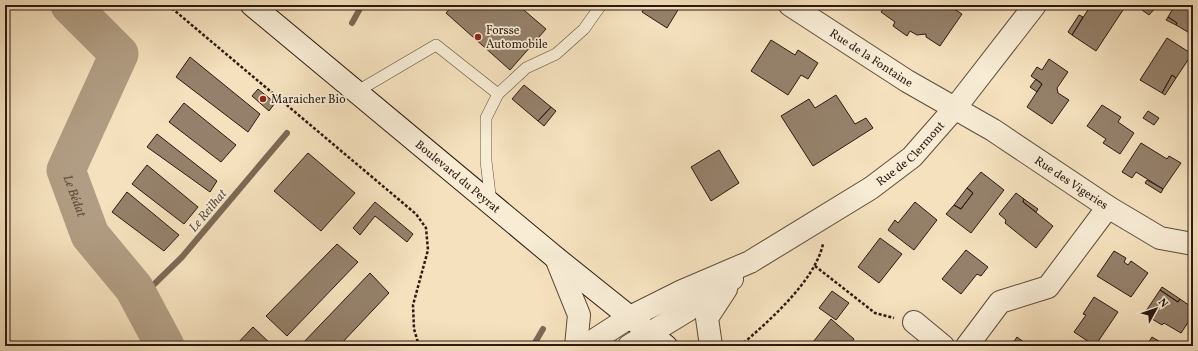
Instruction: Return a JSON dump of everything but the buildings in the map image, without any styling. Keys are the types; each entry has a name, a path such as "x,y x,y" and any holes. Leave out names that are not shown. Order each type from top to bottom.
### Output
{"street":[{"name":"Boulevard du Peyrat","path":"252,5 556,258 658,339"},
{"name":"Rue de la Fontaine","path":"790,5 907,81 955,108"},
{"name":"Rue de Clermont","path":"585,346 630,317 682,291 750,262 871,188 912,157 955,108 1035,5"},
{"name":"Rue des Vigeries","path":"955,108 993,130 1108,207 1160,238 1193,244"},
{"path":"967,346 1000,302 1048,286 1108,207"},
{"path":"556,258 579,315 576,346"},
{"name":"Rue de Clermont","path":"629,346 658,339 730,282 750,262"},
{"name":"Rue de Clermont","path":"711,346 707,318 730,282"},
{"path":"914,322 944,346"}],"lane":[{"path":"491,203 486,161 486,118 498,94 526,68 556,54 584,29 601,5"},
{"path":"356,92 436,45 498,94"}],"path":[{"path":"168,5 416,214 426,228 428,250 413,305 414,329 419,346"},
{"path":"740,346 790,298 815,266 822,247 830,214"},
{"path":"815,266 875,313 914,322"}],"waterway":[{"name":"Le Bédat","path":"70,5 119,54 66,170 90,235 134,288 165,346"},
{"name":"Le Reilhat","path":"352,23 362,5"},
{"name":"Le Reilhat","path":"140,298 182,257 287,133"},
{"path":"533,346 543,329"}],"place":[{"name":"Forsse Automobile","path":"478,37"},
{"name":"Maraicher Bio","path":"263,99"}]}
